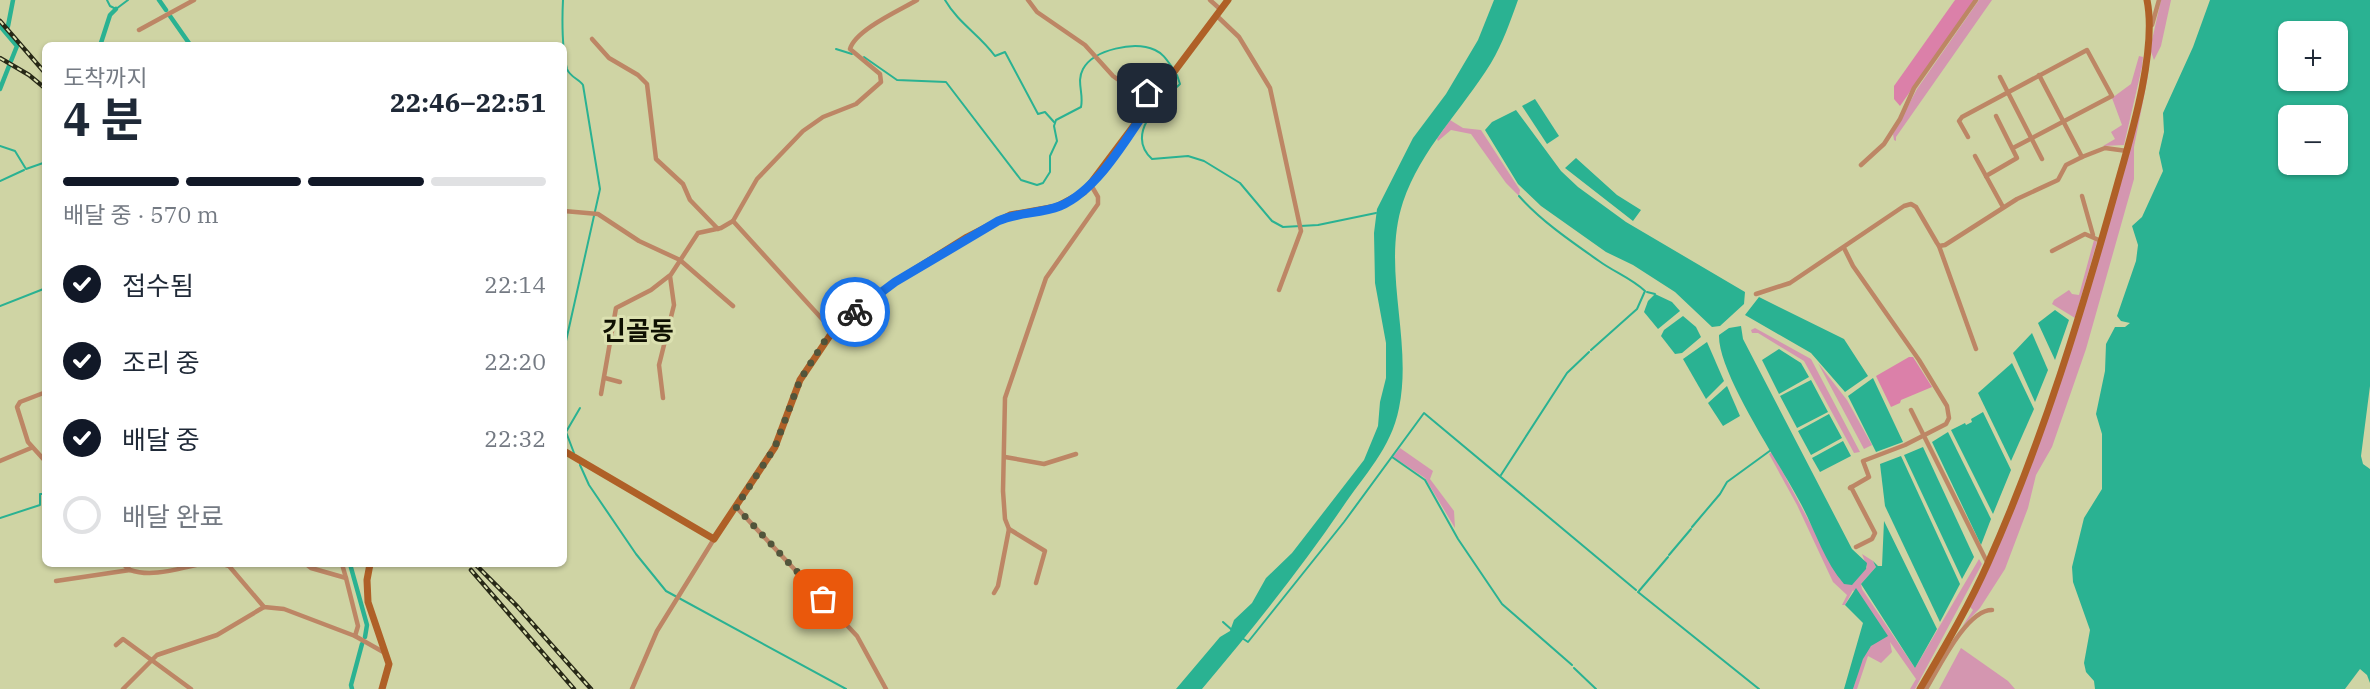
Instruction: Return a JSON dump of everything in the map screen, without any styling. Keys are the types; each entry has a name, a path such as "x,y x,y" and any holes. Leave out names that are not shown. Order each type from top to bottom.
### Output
{"main road":[{"path":"567,453 715,539 775,447 800,380 832,331 895,282 967,237 1010,215 1056,207 1072,201 1091,185 1228,0"},
{"path":"1920,689 1988,565 2044,423 2102,241 2127,150 2150,33 2147,0"},
{"path":"369,567 368,602 389,664 382,689"}],"street":[{"path":"139,30 194,0"},
{"path":"601,394 616,308 651,290 670,276 698,233 718,229 733,221 757,179 803,131 817,120 856,104 881,82 880,74 850,49 851,44 869,28 917,0"},
{"path":"1028,0 1037,12 1085,45 1113,76 1130,88 1155,97"},
{"path":"1210,0 1240,37 1270,88 1301,231 1279,290"},
{"path":"1861,165 1884,144 1900,119 1914,88 1976,0"},
{"path":"2150,33 2159,0"},
{"path":"592,39 608,58 638,75 647,84 656,159 683,184 690,200 718,229"},
{"path":"1969,137 1959,121 1962,117 2087,50 2112,96 2013,148"},
{"path":"2039,75 2082,157"},
{"path":"2000,77 2042,159"},
{"path":"1986,176 2017,158 1996,116"},
{"path":"1940,246 1955,240 2003,208 2058,180 2066,165 2105,148 2127,150"},
{"path":"1975,156 2003,208"},
{"path":"994,593 998,586 1009,529 1004,519 1003,491 1005,398 1045,278 1098,204 1098,197 1091,185"},
{"path":"2082,196 2093,236"},
{"path":"1756,294 1790,283 1904,206 1911,204 1916,207 1940,246 1976,349"},
{"path":"567,211 598,214 639,241 680,260 733,306"},
{"path":"733,221 832,331"},
{"path":"2052,251 2080,235 2093,236 2102,241"},
{"path":"1843,248 1919,360 1947,406 1949,418 1946,424 1905,445 1863,461 1869,477 1851,488 1875,533 1872,538 1856,547"},
{"path":"663,398 659,365 674,305 670,276"},
{"path":"605,378 620,383"},
{"path":"42,394 20,402 17,407 32,448 42,458"},
{"path":"1911,410 1988,565"},
{"path":"0,461 32,448"},
{"path":"1005,457 1044,464 1076,454"},
{"path":"736,507 858,636 886,689"},
{"path":"1009,529 1015,530 1045,551 1036,583"},
{"path":"632,689 657,631 715,539"},
{"path":"126,567 139,573 186,567"},
{"path":"230,567 264,607"},
{"path":"310,567 346,578"},
{"path":"343,567 358,626 355,636"},
{"path":"56,581 130,570"},
{"path":"123,689 152,659 168,650 217,635 264,607 285,609 355,636 386,654"},
{"path":"1926,689 1962,630 1976,615 1992,610"},
{"path":"116,645 123,639 191,689"}],"shaded area":[{"path":"1955,0 1974,0 1900,106 1894,99 1894,86"},
{"path":"1979,0 1992,0 1896,137 1896,141 1894,140 1893,134 1917,89"},
{"path":"2161,0 2171,0 2161,46 2154,60 2150,49"},
{"path":"2139,56 2143,57 2142,67 2124,145 2103,146 2115,139 2111,132 2122,125 2112,98 2131,84"},
{"path":"2149,56 2148,76 2134,147 2134,179 2086,349 2052,447 2036,475 2028,508 2005,569 1980,608 1962,627 1973,610 1970,607 1989,568 2081,319"},
{"path":"1450,120 1463,128 1481,130 1520,190 1519,196 1506,183 1471,134 1451,130 1438,141"},
{"path":"2094,240 2097,242 2075,318 2052,304 2069,290 2072,294 2079,295"},
{"path":"1755,328 1811,359 1860,452 1854,453 1804,361 1758,333 1752,333 1751,330"},
{"path":"1913,357 1932,387 1891,407 1876,376"},
{"path":"1818,363 1847,400 1872,445 1864,449"},
{"path":"1400,448 1433,471 1430,479 1454,511 1455,528 1425,478 1393,457"},
{"path":"1772,452 1840,579 1852,584 1867,567 1862,554 1873,561 1876,567 1861,584 1862,589 1915,668 1979,559 1982,564 1915,689 1910,689 1916,679 1890,642 1892,652 1881,663 1868,656 1857,689 1853,689 1865,655 1879,640 1853,590 1845,605 1842,605 1847,595 1833,582 1797,505 1769,454"},
{"path":"1961,648 2008,681 2015,689 1939,689"}],"water":[{"path":"1494,0 1518,0 1491,63 1420,165 1403,202 1397,227 1395,253 1402,382 1399,408 1390,436 1376,461 1309,555 1202,689 1176,689 1220,637 1230,631 1234,620 1252,603 1266,578 1292,553 1364,460 1378,426 1386,378 1386,343 1375,283 1374,233 1377,209 1413,138 1446,94 1478,40"},
{"path":"2210,0 2370,0 2370,386 2361,456 2363,464 2370,469 2370,683 2367,675 2360,669 2345,689 2095,689 2094,681 2086,672 2084,663 2090,630 2073,582 2072,567 2084,518 2102,489 2102,434 2096,414 2105,371 2106,344 2115,327 2125,327 2130,323 2121,321 2117,316 2136,261 2138,245 2132,226 2142,217 2163,171 2159,153 2164,132 2163,113 2193,47"},
{"path":"1535,99 1559,136 1547,144 1522,106"},
{"path":"1516,110 1561,171 1578,187 1626,222 1745,292 1744,304 1720,326 1712,327 1675,292 1633,265 1606,252 1541,206 1518,184 1485,130 1492,122"},
{"path":"1576,158 1617,195 1641,210 1633,221 1565,168"},
{"path":"1655,294 1672,302 1680,311 1658,329 1644,312 1648,301"},
{"path":"1759,297 1844,339 1868,376 1845,392 1811,353 1745,315"},
{"path":"2055,310 2069,320 2055,360 2038,323"},
{"path":"1683,316 1696,327 1701,337 1682,353 1675,354 1661,336 1664,330"},
{"path":"1741,326 1743,339 1852,549 1867,563 1866,569 1852,585 1844,584 1831,565 1729,372 1721,352 1719,335 1729,328"},
{"path":"2032,333 2048,370 2035,402 2013,353"},
{"path":"1707,342 1724,381 1706,399 1683,359"},
{"path":"1779,349 1801,363 1809,377 1779,394 1762,360"},
{"path":"2012,363 2034,409 2011,461 1978,393"},
{"path":"1873,378 1903,442 1876,452 1848,396"},
{"path":"1811,380 1828,412 1797,428 1780,396"},
{"path":"1727,386 1740,416 1723,426 1708,403"},
{"path":"1983,412 2011,470 1993,514 1951,430 1972,422 1971,419"},
{"path":"1829,414 1842,438 1811,455 1798,431"},
{"path":"1948,432 1991,519 1981,545 1932,442"},
{"path":"1843,441 1851,456 1820,472 1812,458"},
{"path":"1923,447 1974,557 1962,579 1904,455"},
{"path":"1901,456 1960,584 1940,622 1885,506 1880,464"},
{"path":"1884,521 1937,629 1915,668 1861,584 1876,567 1873,561 1882,566"},
{"path":"1856,588 1888,636 1871,646 1863,659 1853,689 1844,689 1863,623 1845,605"}],"waterway":[{"path":"8,26 13,0"},
{"path":"107,0 110,6 116,9 128,0"},
{"path":"159,0 166,10"},
{"path":"563,0 564,42"},
{"path":"945,0 956,16 995,56 1005,52 1038,114 1045,112 1054,122"},
{"path":"101,42 110,15 116,9"},
{"path":"170,16 188,42"},
{"path":"0,26 17,46 11,61"},
{"path":"864,57 897,80 946,82 1021,180 1037,185 1043,183 1050,172 1050,156 1057,141 1054,126 1056,120 1081,107 1080,78 1088,62 1105,52 1137,46 1158,52 1174,70"},
{"path":"836,49 852,54"},
{"path":"0,89 9,66"},
{"path":"567,69 583,85 600,189 567,337"},
{"path":"1177,75 1180,84 1155,109 1144,129 1144,149 1152,159 1188,156 1204,161 1240,183 1272,221 1283,227 1318,225 1376,213"},
{"path":"0,146 15,151 26,169 42,163"},
{"path":"0,181 24,170"},
{"path":"1519,196 1568,239 1645,291 1637,309 1591,350"},
{"path":"0,306 42,290"},
{"path":"1647,292 1655,294"},
{"path":"1501,475 1567,373 1589,352"},
{"path":"567,430 580,408"},
{"path":"1242,638 1248,642 1344,522 1424,413 1636,590"},
{"path":"567,435 574,453"},
{"path":"1692,527 1727,482 1771,450"},
{"path":"1392,457 1425,480 1458,539 1502,604 1572,665"},
{"path":"580,465 589,485 636,554 666,591 846,689"},
{"path":"0,518 40,505 42,494"},
{"path":"1669,555 1691,529"},
{"path":"1639,591 1668,557"},
{"path":"351,567 367,625 365,637"},
{"path":"1638,592 1759,689"},
{"path":"1223,622 1232,630"},
{"path":"352,689 362,644"},
{"path":"1574,668 1596,689"}],"railway":[{"path":"0,21 42,69"},
{"path":"0,58 42,86"},
{"path":"478,567 591,689"},
{"path":"471,570 574,689"}],"way so far":[{"path":"823,599 736,507 775,447 800,380 832,331 855,312"}],"district":[{"name":"긴골동","path":"638,330"}],"route":[{"path":"855,312 895,282 998,221 1010,215 1056,207 1072,201 1084,192 1155,97 1147,93"}]}
